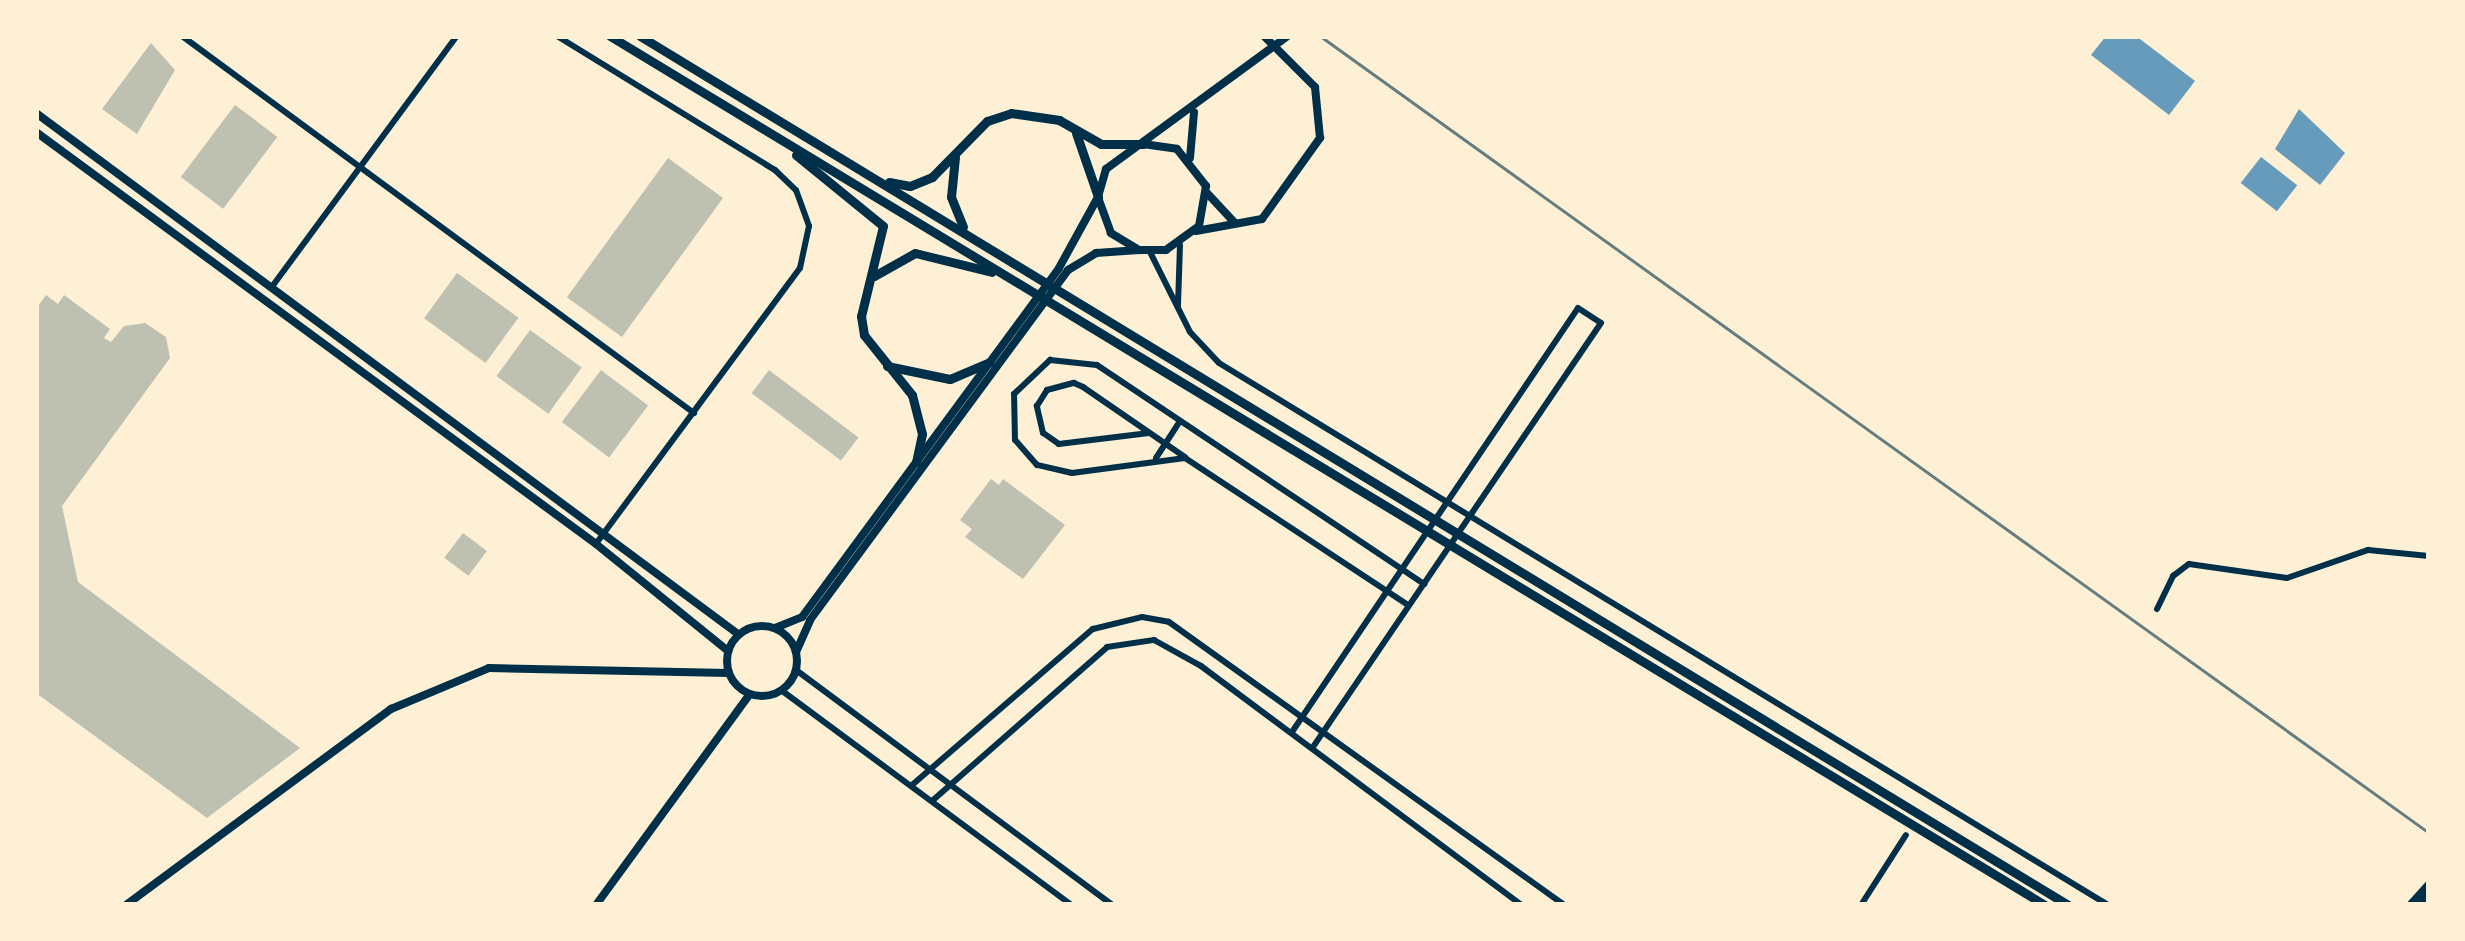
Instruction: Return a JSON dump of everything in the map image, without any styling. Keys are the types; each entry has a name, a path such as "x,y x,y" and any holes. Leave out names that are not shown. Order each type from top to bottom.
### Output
{"highway":[{"path":"610,36 2040,905"},
{"path":"640,36 1426,508 2070,905"},
{"path":"862,171 910,186 943,170 960,146 1011,112 1038,113 1101,144 1142,144"},
{"path":"1076,133 1098,197"},
{"path":"772,135 875,215 884,238 861,316 884,365 912,395 922,434 916,462"},
{"path":"960,146 951,197 966,232"},
{"path":"870,280 915,254 1005,275"},
{"path":"884,365 950,380 990,362"},
{"path":"2416,904 2429,888"}],"street":[{"path":"182,36 694,413"},
{"path":"271,288 457,36"},
{"path":"556,36 775,170 803,203 809,241 800,268 596,544"},
{"path":"781,690 796,670 806,619 916,462 1063,269 1096,253 1180,244 1196,231 1236,224 1271,210 1322,129 1315,87 1264,36"},
{"path":"36,113 738,634 806,619 1063,269 1112,162 1194,112 1288,36"},
{"path":"1194,112 1190,158 1207,193 1236,224"},
{"path":"36,132 596,544 728,651"},
{"path":"1142,144 1190,158"},
{"path":"1196,231 1207,193"},
{"path":"1098,197 1111,233 1144,251 1219,363 2108,905"},
{"path":"1179,309 1180,244"},
{"path":"1292,732 1578,308 1601,322 1313,747"},
{"path":"1192,461 1155,459 1072,473 1037,465 1015,440 1014,394 1035,368 1082,359 1424,584"},
{"path":"1149,433 1059,444 1043,433 1037,406 1055,385 1074,383 1410,606"},
{"path":"1155,459 1180,421"},
{"path":"2157,609 2173,576 2188,564 2287,578 2368,550 2429,556"},
{"path":"912,785 1079,640 1114,621 1169,622 1236,665 1565,905"},
{"path":"775,628 796,652"},
{"path":"728,673 728,651 738,634"},
{"path":"932,801 1107,646 1154,640 1223,682 1522,905"},
{"path":"1223,682 1236,665"},
{"path":"126,905 391,709 488,668 728,673 750,694"},
{"path":"796,670 1113,905"},
{"path":"596,905 750,694 781,690 1072,905"},
{"path":"1922,807 1928,796"},
{"path":"1861,905 1906,835"}],"water":[{"path":"2106,36 2136,36 2195,81 2169,115 2091,55"},
{"path":"2299,109 2345,153 2320,185 2275,149"},
{"path":"2261,157 2297,185 2277,211 2241,183"}],"building":[{"path":"151,43 175,70 137,134 102,109"},
{"path":"235,105 277,137 223,209 181,177"},
{"path":"668,158 723,198 622,337 567,297"},
{"path":"457,273 518,318 486,363 424,318"},
{"path":"46,295 58,304 64,295 110,329 104,338 111,342 124,326 145,323 166,337 170,358 62,506 78,582 300,748 207,818 36,693 36,309"},
{"path":"530,330 582,368 548,414 496,376"},
{"path":"601,370 648,406 609,457 562,422"},
{"path":"769,370 858,437 841,461 752,393"},
{"path":"991,479 999,485 1003,479 1065,525 1023,579 965,537 972,529 960,520"},
{"path":"463,533 487,551 468,576 444,558"}],"railway":[{"path":"1320,36 2429,833"}]}
